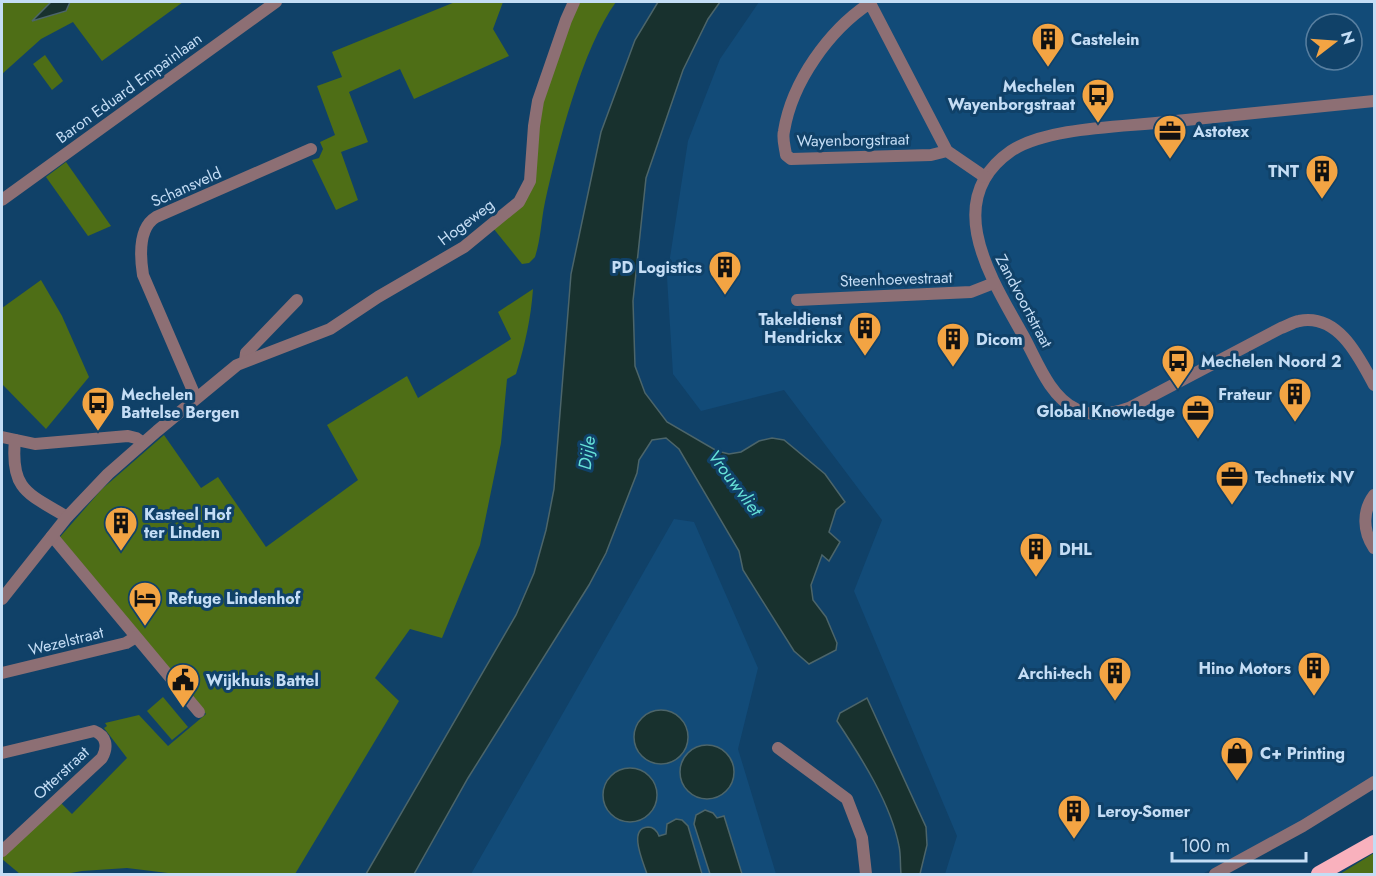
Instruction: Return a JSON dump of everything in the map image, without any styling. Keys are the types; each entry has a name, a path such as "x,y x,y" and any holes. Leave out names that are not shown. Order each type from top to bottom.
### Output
{"highway":[{"path":"1319,874 1374,843"}],"street":[{"name":"Baron Eduard Empainlaan","path":"2,201 276,2"},
{"name":"Hogeweg","path":"2,599 67,517 108,474 196,398 245,361 323,333 378,297 464,247 519,202 530,181 538,101 574,2"},
{"name":"Wayenborgstraat","path":"947,151 931,154 791,159 786,155 783,133 789,111 805,73 830,38 852,14 870,3 947,151 986,177"},
{"name":"Zandvoortstraat","path":"1374,101 1062,134 1039,139 1013,150 998,162 986,177 977,198 975,218 980,250 994,283 1053,387 1067,404 1084,413 1112,413 1129,408 1281,328 1299,321 1328,324 1339,333 1359,357 1374,385"},
{"name":"Schansveld","path":"196,398 143,275 143,231 156,218 311,149"},
{"name":"Steenhoevestraat","path":"797,300 971,292 994,283"},
{"name":"Hogeweg","path":"245,361 246,354 297,300"},
{"path":"2,437 35,444 128,436 143,443"},
{"path":"15,440 14,469 18,481 36,499 67,517"},
{"path":"1374,495 1367,507 1370,511 1365,530 1374,548"},
{"path":"52,536 199,712"},
{"name":"Wezelstraat","path":"2,674 126,643 136,637"},
{"name":"Otterstraat","path":"2,753 94,731 100,733 106,742 106,750 102,758 2,851"},
{"path":"778,748 848,799 862,838 866,874"},
{"path":"1215,874 1294,831 1374,782"}],"shaded area":[{"path":"759,2 1374,2 1374,786 1202,874 945,874 957,836 854,591 882,520 784,390 701,411 673,374 667,277 688,141 720,59"},
{"path":"674,519 694,522 758,668 738,749 776,874 471,874"}],"green space":[{"path":"2,2 51,2 33,21 65,11 70,2 183,2 102,61 73,22 41,39 2,74"},
{"path":"455,2 503,2 493,29 509,56 414,99 400,69 349,92 368,142 341,152 358,200 336,210 312,160 319,158 323,149 320,142 335,135 317,86 342,77 332,52"},
{"path":"577,2 616,2 592,45 564,126 550,179 535,257 529,263 522,264 493,228 522,202 538,112"},
{"path":"45,55 63,81 52,90 33,64"},
{"path":"66,162 111,226 88,236 46,177"},
{"path":"41,280 62,316 89,377 46,429 2,384 2,308"},
{"path":"533,289 525,342 516,374 507,379 501,443 480,545 442,638 410,629 375,678 399,701 295,874 176,874 127,868 65,874 20,874 2,859 2,855 58,800 72,814 127,758 104,728 107,726 105,723 139,715 168,746 206,714 60,537 102,489 164,435 201,488 218,477 266,547 358,480 327,425 407,376 418,398 511,339 498,312"},
{"path":"163,697 188,727 172,740 147,711"},
{"path":"1374,853 1374,874 1340,874"}],"water":[{"path":"51,2 70,2 66,11 32,21"},
{"path":"658,2 720,2 708,19 683,70 646,178 633,301 635,366 645,393 667,422 717,451 729,454 741,452 759,441 772,438 784,440 825,474 845,502 836,510 829,532 840,542 829,561 822,555 811,585 813,600 826,617 837,643 836,650 809,664 794,651 743,570 739,551 679,449 666,438 652,440 639,460 637,473 606,553 589,585 468,778 414,874 366,874 516,615 534,573 554,489 571,274 601,132 635,40"},
{"path":"867,698 926,827 927,845 920,874 901,874 899,846 882,797 837,721 840,713"},
{"path":"661,710 671,712 680,718 686,727 688,737 686,747 680,756 671,762 661,764 651,762 642,756 636,747 634,737 636,727 642,718 651,712"},
{"path":"707,745 717,747 726,753 732,762 734,772 732,782 726,791 717,797 707,799 697,797 688,791 682,782 680,772 682,762 688,753 697,747"},
{"path":"630,768 640,770 649,776 655,785 657,795 655,805 649,814 640,820 630,822 620,820 611,814 605,805 603,795 605,785 611,776 620,770"},
{"path":"705,810 713,813 717,818 724,816 742,874 710,874 694,824 696,815"},
{"path":"676,819 682,820 688,826 702,874 647,874 638,847 639,833 648,827 655,830 659,836 666,834 667,824"}],"place":[{"name":"Castelein","path":"1048,68"},
{"name":"Mechelen Wayenborgstraat","path":"1098,124"},
{"name":"Astotex","path":"1170,160"},
{"name":"TNT","path":"1322,200"},
{"name":"PD Logistics","path":"725,296"},
{"name":"Takeldienst Hendrickx","path":"865,357"},
{"name":"Dicom","path":"953,368"},
{"name":"Mechelen Noord 2","path":"1178,390"},
{"name":"Frateur","path":"1295,423"},
{"name":"Mechelen Battelse Bergen","path":"98,432"},
{"name":"Global Knowledge","path":"1198,440"},
{"name":"Technetix NV","path":"1232,506"},
{"name":"Kasteel Hof ter Linden","path":"121,552"},
{"name":"DHL","path":"1036,578"},
{"name":"Refuge Lindenhof","path":"145,627"},
{"name":"Hino Motors","path":"1314,697"},
{"name":"Archi-tech","path":"1115,702"},
{"name":"Wijkhuis Battel","path":"183,709"},
{"name":"C+ Printing","path":"1237,782"},
{"name":"Leroy-Somer","path":"1074,840"}],"water label":[{"name":"Dijle","path":"587,453"},
{"name":"Vrouwvliet","path":"735,483"}]}
